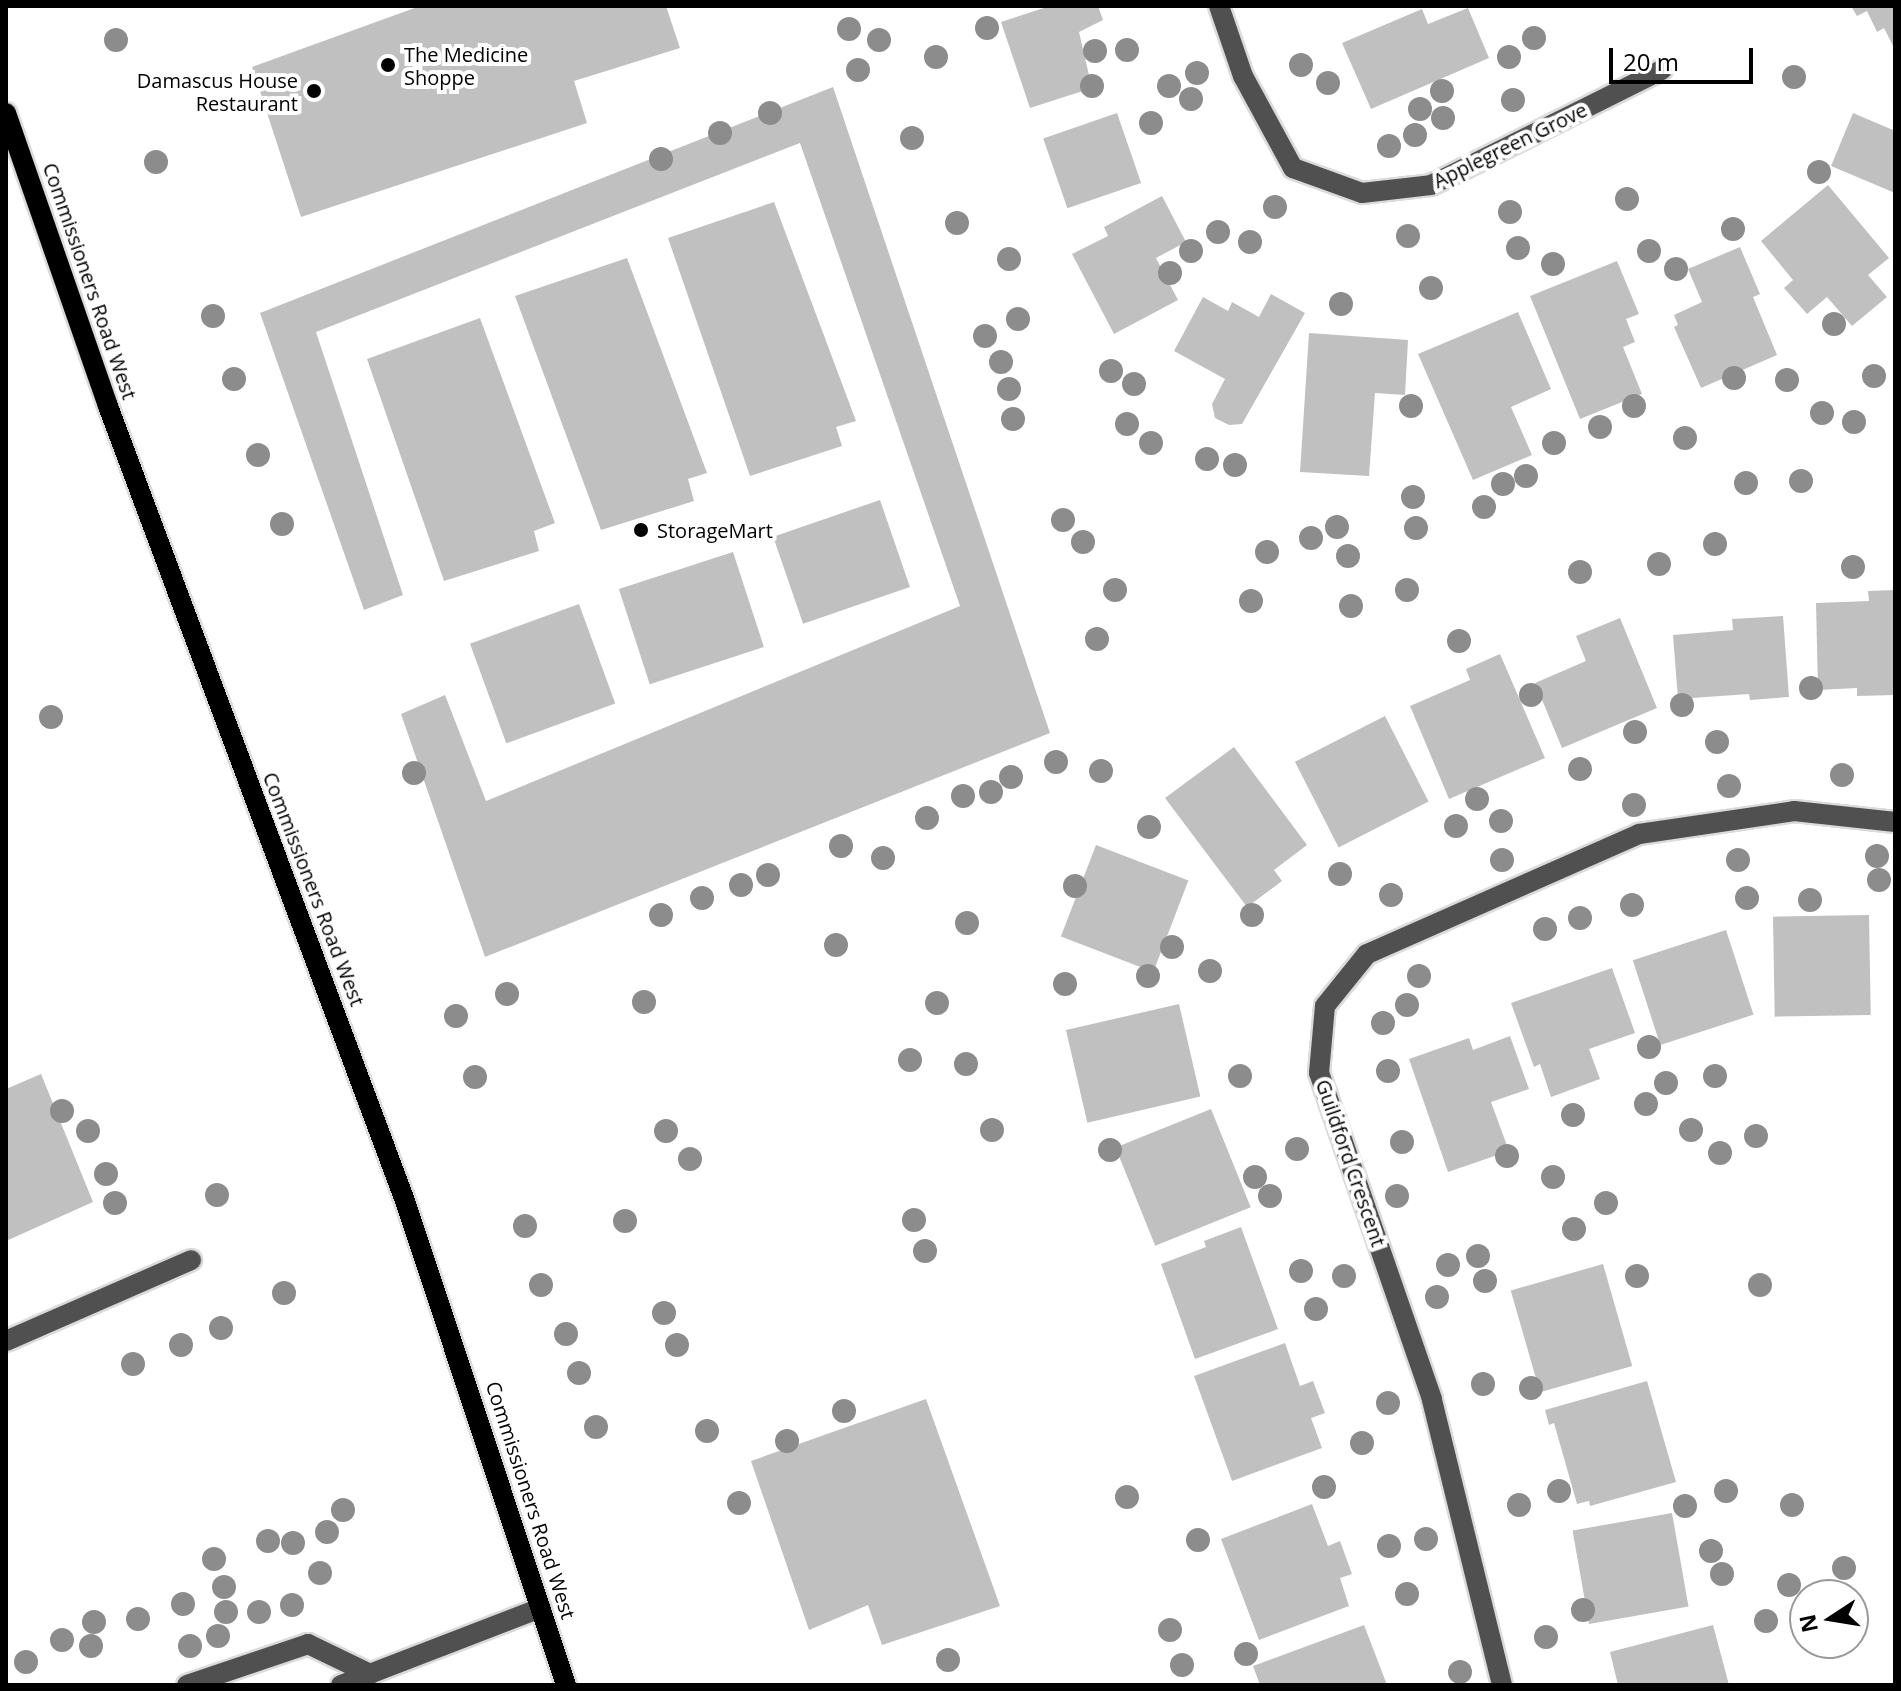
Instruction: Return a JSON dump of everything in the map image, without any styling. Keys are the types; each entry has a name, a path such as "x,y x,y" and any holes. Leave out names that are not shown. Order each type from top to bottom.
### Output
{"main road":[{"name":"Commissioners Road West","path":"6,113 108,406 404,1198 566,1685"}],"street":[{"name":"Applegreen Grove","path":"1219,6 1243,76 1293,168 1362,193 1431,185 1662,70"},
{"name":"Guildford Crescent","path":"1502,1685 1432,1399 1319,1073 1325,1006 1367,954 1639,834 1794,811 1895,822"},
{"path":"6,1341 191,1260"},
{"path":"341,1685 541,1608"},
{"path":"187,1685 308,1644 370,1674"}],"building":[{"path":"420,6 666,6 680,48 574,81 587,123 301,217 252,67"},
{"path":"1050,6 1098,6 1103,20 1079,32 1092,88 1030,108 1001,22"},
{"path":"1851,6 1895,6 1895,50 1884,28 1877,32 1867,11 1857,16"},
{"path":"1468,8 1489,58 1371,109 1342,43 1422,9 1428,24"},
{"path":"833,87 1050,733 485,957 401,714 445,695 486,801 960,606 800,143 316,332 403,595 364,610 260,313"},
{"path":"1117,113 1141,183 1067,208 1043,138"},
{"path":"1853,113 1893,130 1895,125 1895,193 1831,166"},
{"path":"1828,185 1889,258 1868,275 1887,297 1852,326 1827,297 1807,314 1784,288 1793,280 1761,241"},
{"path":"1162,196 1186,242 1156,258 1178,300 1114,334 1072,254 1108,236 1104,227"},
{"path":"774,202 856,421 836,427 842,446 750,476 668,238"},
{"path":"1740,247 1760,294 1753,297 1777,355 1701,388 1674,327 1678,325 1674,315 1702,302 1688,269"},
{"path":"627,258 707,473 688,479 694,501 601,530 515,296"},
{"path":"1617,261 1639,314 1626,319 1635,342 1623,347 1642,394 1580,419 1530,296"},
{"path":"1271,294 1305,313 1242,424 1229,425 1215,418 1212,404 1225,379 1174,351 1203,297 1228,311 1232,302 1259,317"},
{"path":"1518,312 1551,389 1511,407 1532,455 1473,480 1418,354"},
{"path":"480,318 555,523 534,531 539,551 444,581 367,359"},
{"path":"1309,333 1408,340 1405,395 1375,393 1369,476 1300,472"},
{"path":"880,500 910,587 803,624 773,537"},
{"path":"733,552 764,647 650,684 619,589"},
{"path":"1895,590 1895,695 1857,696 1857,688 1818,690 1816,603 1869,601 1868,591"},
{"path":"579,604 615,704 506,743 470,644"},
{"path":"1783,616 1789,697 1750,700 1749,694 1678,699 1673,635 1733,630 1732,619"},
{"path":"1620,618 1657,708 1562,748 1535,683 1586,661 1576,636"},
{"path":"1500,654 1545,758 1449,799 1410,706 1470,680 1466,669"},
{"path":"1385,716 1429,802 1339,847 1295,762"},
{"path":"1234,747 1307,845 1274,870 1282,881 1247,907 1165,798"},
{"path":"1096,845 1188,880 1153,972 1061,936"},
{"path":"1869,915 1871,1015 1775,1017 1773,917"},
{"path":"1726,930 1754,1015 1660,1045 1633,960"},
{"path":"1612,968 1635,1033 1589,1049 1600,1079 1551,1097 1540,1064 1534,1067 1511,1003"},
{"path":"1179,1004 1200,1097 1087,1123 1066,1030"},
{"path":"1510,1036 1529,1089 1491,1102 1509,1151 1448,1172 1409,1059 1469,1038 1473,1050"},
{"path":"41,1074 93,1202 6,1241 6,1089"},
{"path":"1211,1109 1251,1207 1155,1246 1116,1148"},
{"path":"1241,1227 1278,1329 1195,1359 1161,1264 1206,1247 1204,1241"},
{"path":"1603,1264 1632,1366 1540,1392 1511,1290"},
{"path":"1285,1343 1300,1386 1313,1381 1325,1413 1311,1418 1322,1448 1232,1481 1194,1376"},
{"path":"1647,1381 1676,1482 1590,1506 1589,1501 1577,1504 1554,1423 1549,1425 1545,1410"},
{"path":"926,1399 1000,1606 882,1645 868,1605 809,1630 751,1461"},
{"path":"1312,1504 1328,1546 1340,1541 1352,1574 1340,1578 1349,1606 1259,1640 1221,1539"},
{"path":"1672,1513 1688,1607 1589,1624 1573,1531"},
{"path":"1364,1625 1387,1685 1260,1685 1253,1666"},
{"path":"1713,1625 1729,1685 1618,1685 1610,1652"}],"place":[{"name":"The Medicine Shoppe","path":"388,65"},
{"name":"Damascus House Restaurant","path":"314,91"},
{"name":"StorageMart","path":"641,530"}]}
